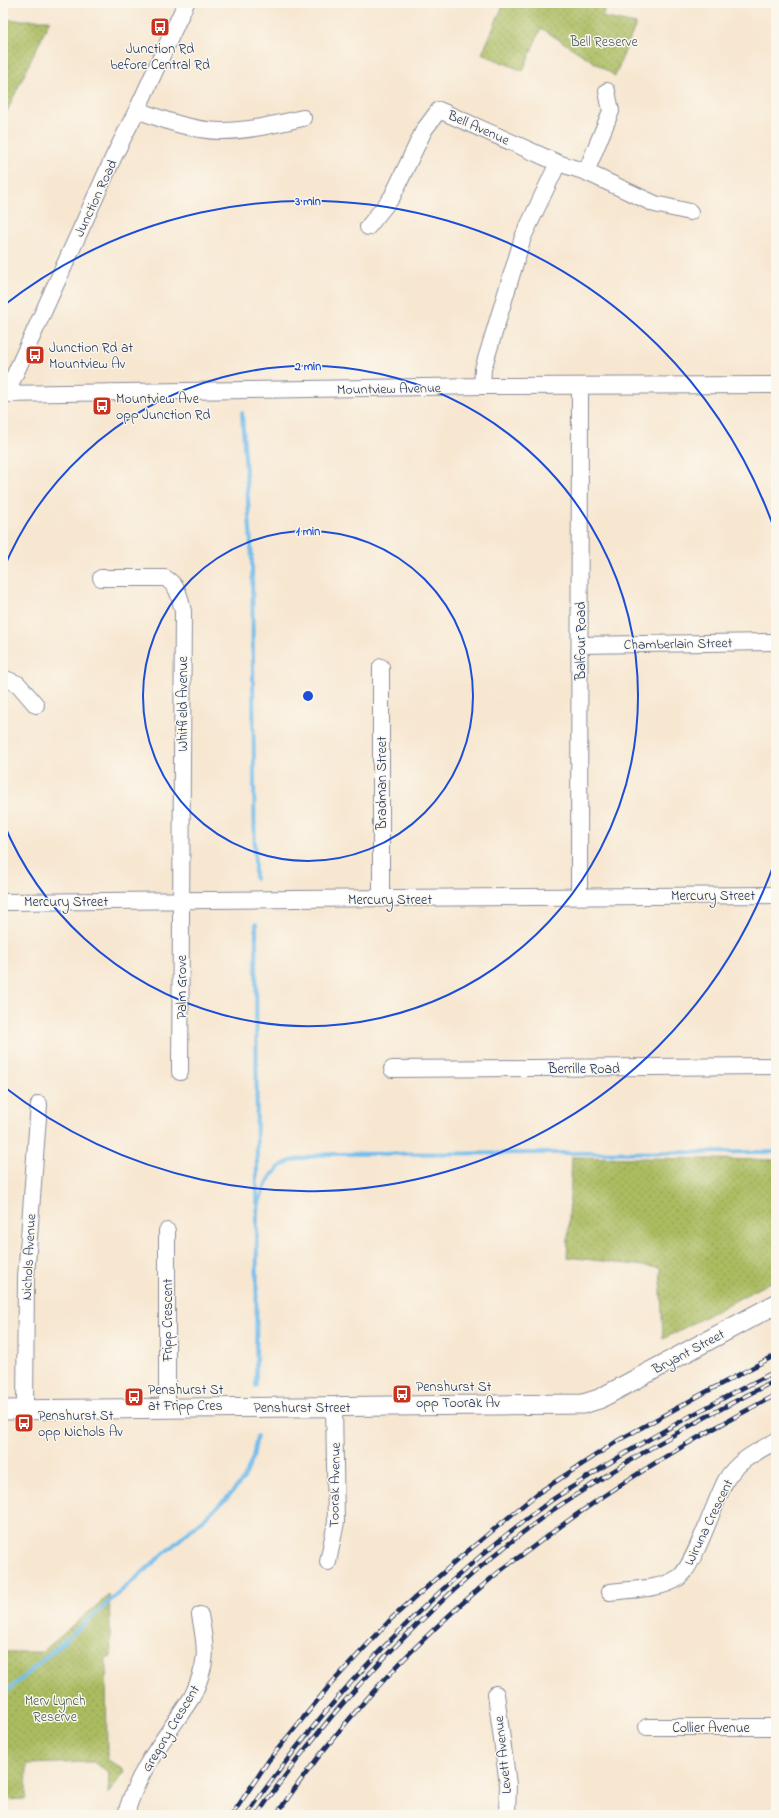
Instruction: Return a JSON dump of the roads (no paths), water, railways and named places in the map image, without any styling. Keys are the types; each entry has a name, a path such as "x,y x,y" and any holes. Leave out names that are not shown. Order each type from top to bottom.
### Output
{"street":[{"name":"Junction Road","path":"4,394 186,3"},
{"path":"586,172 611,111 607,91"},
{"path":"137,110 194,128 221,131 269,126 303,118"},
{"name":"Bell Avenue","path":"368,227 392,197 424,130 439,110 558,163 586,172 655,204 690,212"},
{"path":"482,386 484,369 523,237 558,163"},
{"name":"Mountview Avenue","path":"4,394 482,386 776,385"},
{"name":"Balfour Road","path":"579,895 580,386"},
{"name":"Whitfield Avenue","path":"101,578 165,578 173,583 178,591 183,611 181,901"},
{"name":"Chamberlain Street","path":"580,645 776,642"},
{"name":"Bradman Street","path":"380,667 381,898"},
{"path":"3,678 18,684 36,705"},
{"name":"Mercury Street","path":"3,902 579,895 776,895"},
{"name":"Palm Grove","path":"180,1072 181,901"},
{"name":"Berrille Road","path":"392,1069 776,1066"},
{"name":"Nichols Avenue","path":"24,1410 26,1277 39,1104"},
{"name":"Fripp Crescent","path":"167,1232 167,1408"},
{"name":"Bryant Street","path":"599,1399 776,1304"},
{"name":"Penshurst Street","path":"3,1410 566,1405 583,1404 599,1399"},
{"name":"Toorak Avenue","path":"328,1562 336,1522 334,1407"},
{"name":"Wiruna Crescent","path":"610,1592 665,1584 680,1577 690,1562 727,1479 747,1457 776,1441"},
{"name":"Gregory Crescent","path":"126,1815 132,1796 143,1773 192,1697 198,1683 204,1665 206,1646 200,1616"},
{"name":"Levett Avenue","path":"496,1694 508,1785 507,1815"},
{"name":"Collier Avenue","path":"647,1727 776,1727"}],"waterway":[{"path":"242,413 252,560 255,879"},
{"path":"256,924 257,1203"},
{"path":"257,1211 261,1196 268,1182 284,1164 291,1161 328,1154 776,1152"},
{"path":"256,1386 257,1210"},
{"path":"3,1695 227,1498 244,1479 253,1457 257,1436"}],"railway":[{"path":"232,1815 269,1760 330,1685 392,1618 463,1555 538,1493 619,1440 776,1355"},
{"path":"247,1815 312,1728 347,1687 421,1610 502,1538 545,1505 609,1463 703,1409 776,1371"},
{"path":"257,1815 320,1730 355,1690 391,1651 467,1578 550,1512 615,1470 660,1442 776,1380"},
{"path":"276,1815 323,1752 374,1691 401,1662 457,1608 492,1578 558,1528 618,1486 680,1448 776,1395"}],"place":[{"name":"Junction Rd before Central Rd","path":"160,27"},
{"name":"Junction Rd at Mountview Av","path":"35,355"},
{"name":"Mountview Ave opp Junction Rd","path":"102,406"},
{"name":"Penshurst St opp Toorak Av","path":"402,1394"},
{"name":"Penshurst St at Fripp Cres","path":"134,1397"},
{"name":"Penshurst St opp Nichols Av","path":"24,1423"}],"park label":[{"name":"Bell Reserve","path":"604,41"},
{"name":"Merv Lynch Reserve","path":"55,1708"}]}
